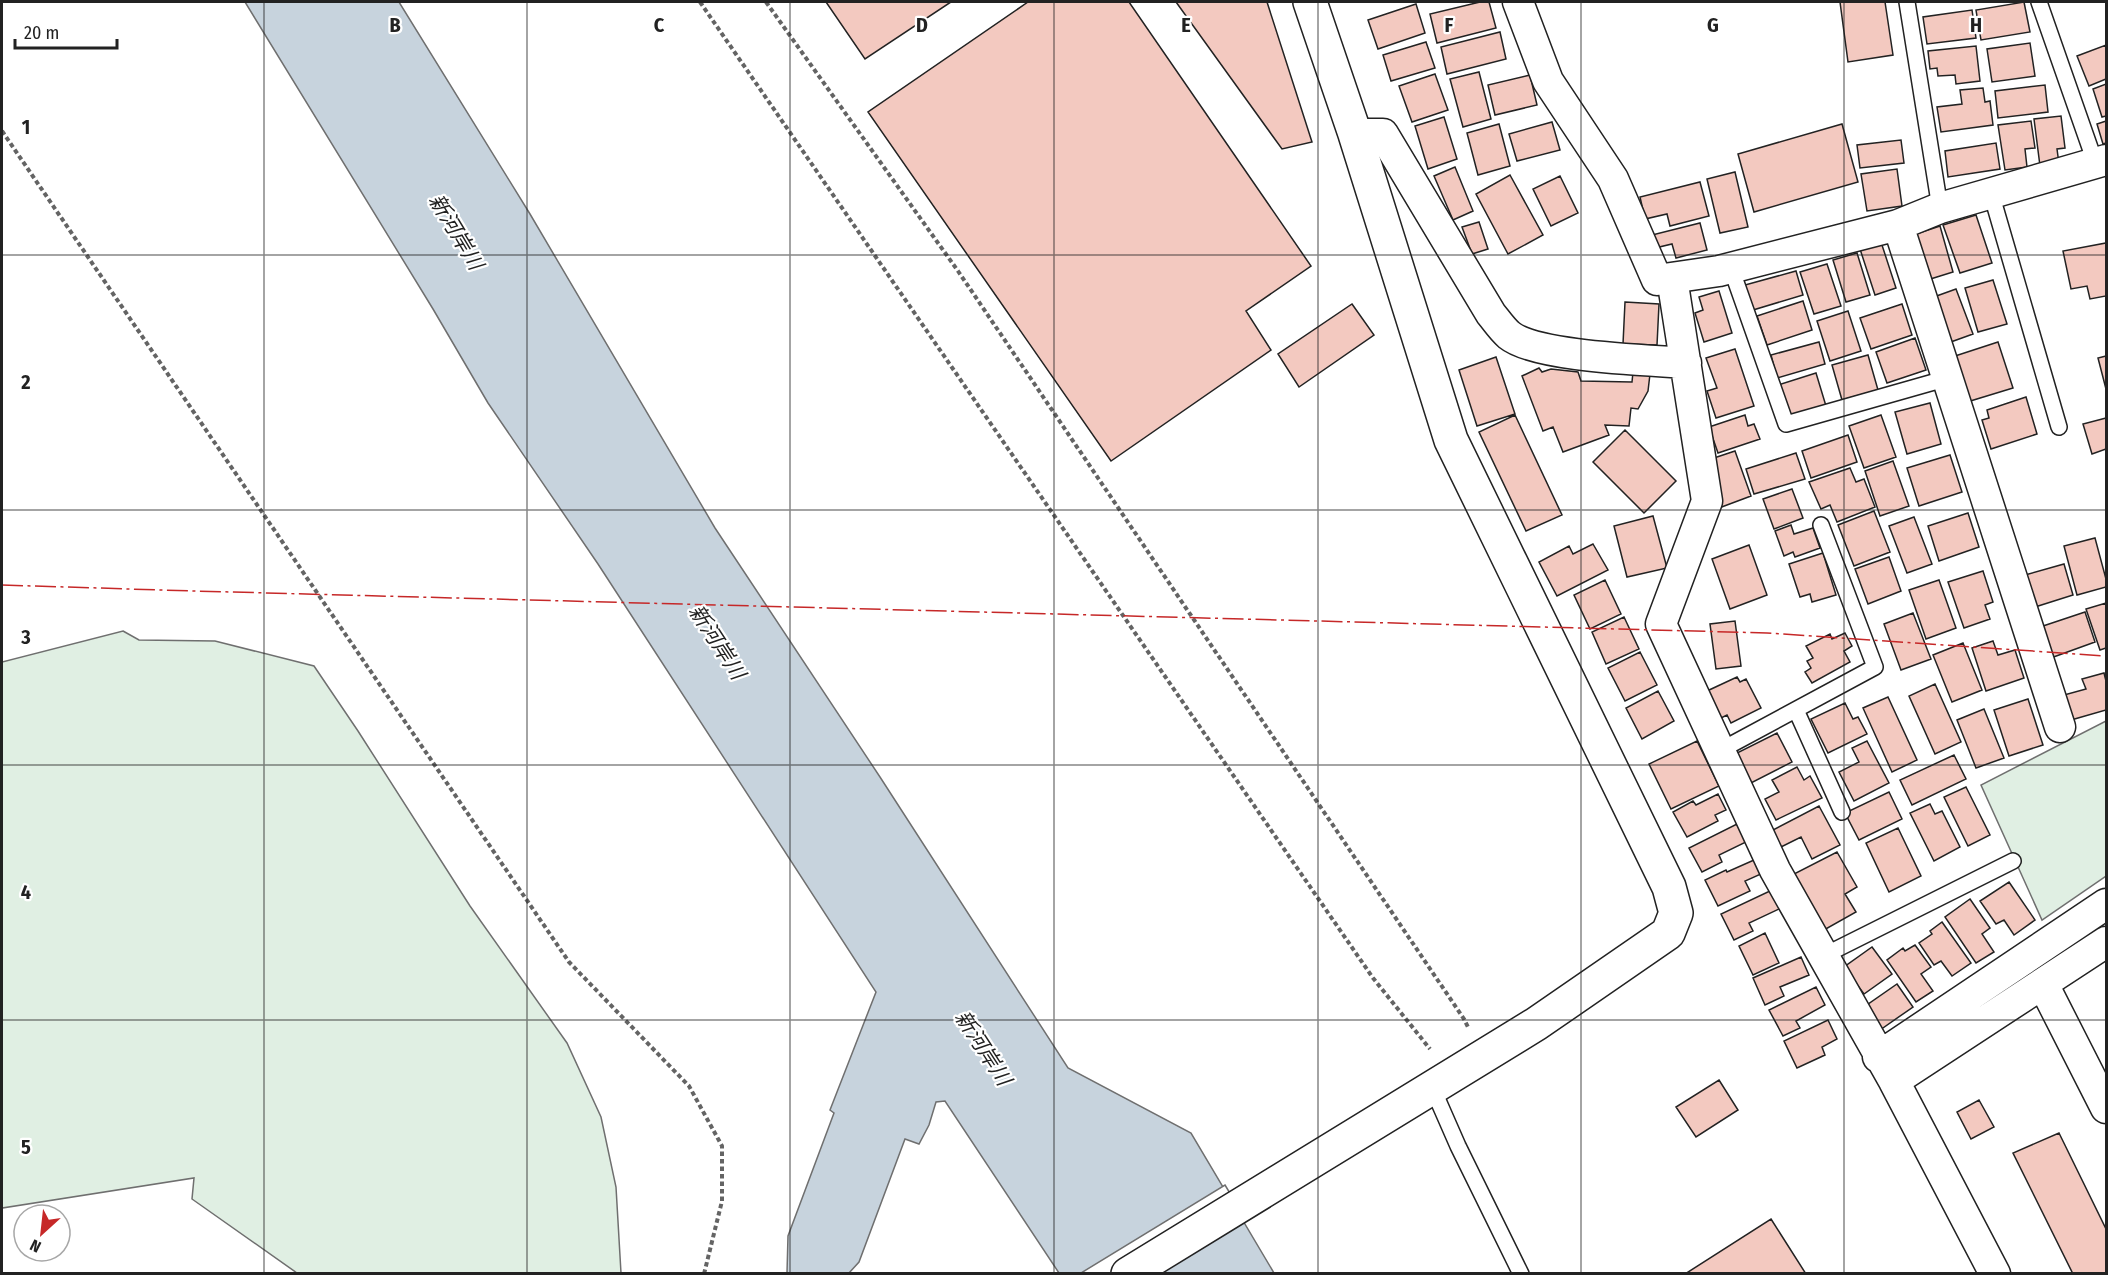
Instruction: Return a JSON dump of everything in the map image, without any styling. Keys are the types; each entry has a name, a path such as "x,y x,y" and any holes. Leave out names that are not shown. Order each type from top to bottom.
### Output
{"street":[{"path":"1128,1274 1536,1024 1668,933 1676,913 1669,887 1451,440 1355,134 1310,2"},
{"path":"1518,2 1548,81 1613,179 1657,280 1731,268 1898,225 1940,208 2101,161"},
{"path":"1355,134 1383,134 1491,314 1509,335 1529,345 1565,352 1686,363"},
{"path":"1898,225 2061,727"},
{"path":"1672,278 1707,501 1661,624 1775,870 1886,1069 1995,1274"},
{"path":"1886,1069 2106,904"},
{"path":"1886,1069 2043,984 2106,942"},
{"path":"2043,984 2106,1108"}],"lane":[{"path":"1907,2 1940,208"},
{"path":"2038,2 2101,161"},
{"path":"1991,193 2059,427"},
{"path":"1731,268 1786,424 1948,378"},
{"path":"1720,750 1875,667 1821,525"},
{"path":"1796,710 1842,812"},
{"path":"1823,956 2013,861"},
{"path":"1426,1093 1458,1146 1521,1274"}],"path":[{"path":"700,2 1373,978 1434,1053"},
{"path":"766,2 958,271 1348,845 1464,1019 1481,1058"},
{"path":"2,131 569,962 689,1086 722,1146 722,1201 704,1274"}],"green space":[{"path":"123,631 139,640 215,641 314,666 470,906 567,1043 601,1117 616,1187 621,1273 297,1273 192,1199 194,1178 34,1203 12,1203 12,1206 2,1208 2,662"},
{"path":"2106,721 2106,876 2042,920 1981,785"}],"water":[{"name":"新河岸川","path":"245,2 399,2 530,214 715,528 880,777 1068,1068 1191,1133 1274,1273 1059,1273 945,1101 936,1102 929,1125 919,1144 905,1139 859,1262 849,1273 787,1273 788,1236 834,1113 830,1110 876,992 598,564 488,403"}],"pier":[{"path":"1225,1185 1246,1220 1159,1274 1081,1273"}],"building":[{"path":"826,2 951,2 865,59"},
{"path":"1028,2 1129,2 1311,266 1246,311 1271,350 1111,461 868,112"},
{"path":"1176,2 1267,2 1312,142 1282,149"},
{"path":"1489,2 1496,28 1437,43 1430,14"},
{"path":"1840,2 1885,2 1893,55 1848,62"},
{"path":"2024,2 2030,32 1981,40 1976,10"},
{"path":"1416,4 1425,33 1378,49 1368,20"},
{"path":"1972,10 1976,38 1927,44 1923,17"},
{"path":"1500,32 1506,59 1447,74 1441,47"},
{"path":"1426,42 1435,68 1391,81 1383,55"},
{"path":"2030,43 2035,76 1992,82 1987,49"},
{"path":"2106,45 2106,79 2089,86 2077,56"},
{"path":"1976,46 1980,81 1956,84 1955,75 1938,76 1937,68 1930,69 1928,51"},
{"path":"1479,72 1491,119 1463,127 1450,79"},
{"path":"1435,74 1448,110 1412,122 1399,86"},
{"path":"1530,75 1537,105 1495,115 1488,85"},
{"path":"2106,84 2106,116 2102,117 2093,89"},
{"path":"2045,85 2048,112 1998,118 1995,91"},
{"path":"1983,88 1985,102 1990,101 1993,125 1941,132 1937,107 1962,104 1960,90"},
{"path":"2061,116 2065,148 2057,149 2059,164 2040,166 2034,119"},
{"path":"1444,117 1457,159 1428,169 1415,126"},
{"path":"2031,121 2035,148 2025,149 2027,167 2005,170 1998,125"},
{"path":"2106,121 2106,143 2103,144 2097,124"},
{"path":"1552,122 1560,150 1517,161 1509,134"},
{"path":"1499,124 1510,166 1478,175 1467,133"},
{"path":"1842,124 1858,182 1754,212 1738,154"},
{"path":"1901,140 1904,163 1860,168 1857,145"},
{"path":"1996,143 2000,169 1948,177 1945,151"},
{"path":"1455,167 1473,211 1453,220 1434,176"},
{"path":"1897,169 1902,206 1867,211 1861,174"},
{"path":"1735,172 1748,227 1720,233 1707,179"},
{"path":"1510,175 1543,235 1508,254 1476,194"},
{"path":"1560,176 1578,213 1551,226 1533,189"},
{"path":"1700,182 1709,216 1670,226 1667,214 1645,219 1640,197"},
{"path":"1976,215 1992,263 1960,273 1943,225"},
{"path":"1479,222 1488,249 1472,254 1462,227"},
{"path":"1700,223 1707,250 1676,258 1672,244 1655,248 1652,235"},
{"path":"1940,226 1953,272 1924,281 1910,236"},
{"path":"1881,242 1896,288 1875,295 1860,249"},
{"path":"2106,243 2106,296 2090,299 2087,286 2071,289 2063,251"},
{"path":"1857,253 1870,295 1846,302 1833,260"},
{"path":"1827,264 1841,306 1814,314 1800,272"},
{"path":"1796,271 1803,295 1753,310 1745,285"},
{"path":"1993,280 2007,324 1978,332 1965,288"},
{"path":"1956,289 1973,334 1948,343 1931,298"},
{"path":"1719,291 1732,333 1704,342 1695,313 1703,310 1699,297"},
{"path":"1803,301 1812,330 1767,345 1757,316"},
{"path":"1625,302 1659,304 1657,345 1623,344"},
{"path":"1352,304 1374,335 1299,387 1278,354"},
{"path":"1902,304 1912,335 1871,349 1860,318"},
{"path":"1848,311 1861,351 1830,361 1817,321"},
{"path":"1915,338 1926,370 1887,383 1876,352"},
{"path":"1819,342 1825,364 1777,378 1771,355"},
{"path":"1998,342 2013,388 1967,402 1952,357"},
{"path":"1735,349 1754,406 1716,418 1707,391 1717,388 1706,358"},
{"path":"1868,355 1878,390 1842,400 1832,365"},
{"path":"2106,356 2106,389 2098,358"},
{"path":"1496,357 1515,414 1477,426 1459,370"},
{"path":"1539,368 1542,372 1551,369 1578,372 1581,381 1632,382 1633,372 1650,374 1648,391 1638,409 1631,408 1629,426 1605,425 1609,435 1563,452 1553,427 1543,431 1522,376"},
{"path":"1816,373 1826,406 1787,417 1778,385"},
{"path":"2026,397 2037,434 1991,449 1982,420 1989,418 1987,410"},
{"path":"1930,403 1941,444 1907,454 1895,412"},
{"path":"1515,415 1562,515 1526,531 1479,432"},
{"path":"1745,415 1748,426 1754,424 1760,439 1718,453 1709,427"},
{"path":"1881,415 1896,457 1864,468 1849,426"},
{"path":"2106,418 2106,449 2092,454 2083,424"},
{"path":"1625,430 1676,481 1644,513 1593,462"},
{"path":"1848,435 1857,462 1811,478 1802,451"},
{"path":"1735,451 1751,496 1719,508 1712,488 1720,485 1711,459"},
{"path":"1796,453 1805,479 1754,494 1746,469"},
{"path":"1950,455 1962,492 1919,506 1907,468"},
{"path":"1893,461 1909,506 1880,516 1865,471"},
{"path":"1850,468 1856,482 1864,479 1875,507 1837,522 1830,505 1821,509 1809,482"},
{"path":"1792,489 1803,518 1774,529 1763,499"},
{"path":"1874,511 1890,552 1854,566 1838,525"},
{"path":"1968,513 1979,547 1939,561 1928,526"},
{"path":"1653,516 1667,568 1627,577 1614,526"},
{"path":"1914,517 1932,564 1907,573 1889,526"},
{"path":"1791,525 1794,534 1813,528 1820,548 1795,557 1793,552 1784,556 1775,531"},
{"path":"2095,538 2106,587 2077,595 2064,546"},
{"path":"1593,544 1608,570 1557,596 1539,562 1569,546 1573,554"},
{"path":"1749,545 1767,595 1730,609 1712,559"},
{"path":"1823,553 1836,595 1812,602 1810,594 1800,597 1789,564"},
{"path":"1889,557 1901,591 1868,604 1855,569"},
{"path":"2064,564 2073,595 2035,607 2025,575"},
{"path":"1983,571 1993,602 1985,605 1990,619 1964,628 1948,582"},
{"path":"1605,580 1621,614 1590,629 1574,595"},
{"path":"1939,580 1956,628 1926,639 1909,590"},
{"path":"2106,603 2106,648 2100,650 2086,609"},
{"path":"2085,612 2095,642 2048,659 2037,628"},
{"path":"1913,613 1931,659 1901,670 1884,624"},
{"path":"1624,617 1639,649 1606,664 1592,632"},
{"path":"1735,621 1741,666 1716,669 1710,624"},
{"path":"1845,633 1852,646 1844,651 1850,662 1812,683 1805,672 1811,668 1807,661 1813,658 1806,646 1830,634 1832,639"},
{"path":"1993,641 1998,655 2015,650 2024,678 1986,691 1972,648"},
{"path":"1963,643 1982,690 1952,702 1933,655"},
{"path":"1640,652 1657,685 1625,701 1608,668"},
{"path":"2104,673 2106,710 2071,720 2064,695 2086,689 2082,679"},
{"path":"1737,677 1740,682 1746,679 1761,708 1731,723 1727,715 1717,720 1707,691"},
{"path":"1935,684 1961,742 1935,754 1909,696"},
{"path":"1658,691 1674,721 1642,739 1626,708"},
{"path":"1888,697 1917,760 1892,772 1863,708"},
{"path":"2028,699 2043,745 2009,756 1994,710"},
{"path":"1845,703 1853,719 1858,717 1867,734 1828,753 1811,719"},
{"path":"1984,709 2004,758 1976,768 1957,720"},
{"path":"1777,733 1792,762 1749,784 1735,754"},
{"path":"1697,741 1719,786 1671,809 1649,764"},
{"path":"1867,741 1889,783 1854,801 1839,772 1859,762 1852,748"},
{"path":"1954,755 1966,779 1912,805 1900,780"},
{"path":"1797,767 1804,780 1810,776 1822,798 1776,820 1765,799 1779,792 1772,780"},
{"path":"1966,787 1990,835 1968,846 1944,797"},
{"path":"1889,792 1902,819 1859,840 1845,813"},
{"path":"1718,794 1726,810 1715,815 1718,821 1687,837 1673,812 1693,801 1696,805"},
{"path":"1930,804 1935,814 1942,811 1960,847 1934,861 1910,813"},
{"path":"1819,806 1840,845 1812,859 1801,837 1781,847 1771,831"},
{"path":"1737,824 1746,842 1719,855 1722,862 1702,872 1689,848"},
{"path":"1898,828 1921,876 1889,892 1866,843"},
{"path":"1837,852 1857,887 1845,894 1856,912 1824,930 1792,875"},
{"path":"1754,860 1761,874 1745,881 1750,891 1718,906 1705,880"},
{"path":"2009,882 2035,920 2014,935 2004,920 1996,924 1980,901"},
{"path":"1772,890 1781,908 1749,923 1753,931 1734,940 1721,914"},
{"path":"1970,899 1990,928 1982,934 1994,952 1976,963 1945,917"},
{"path":"1942,922 1971,963 1952,976 1941,961 1934,965 1919,943 1932,934 1930,931"},
{"path":"1765,933 1779,963 1753,975 1739,946"},
{"path":"1915,945 1931,967 1921,974 1933,991 1916,1002 1887,960 1903,948 1905,951"},
{"path":"1872,947 1892,974 1864,994 1844,967"},
{"path":"1801,957 1809,975 1780,987 1784,996 1765,1005 1753,978"},
{"path":"1897,984 1913,1007 1880,1030 1864,1007"},
{"path":"1816,987 1825,1005 1796,1021 1800,1028 1783,1036 1769,1010"},
{"path":"1828,1020 1837,1039 1822,1047 1825,1055 1797,1068 1784,1041"},
{"path":"1719,1080 1738,1110 1696,1137 1676,1107"},
{"path":"1979,1100 1994,1127 1971,1139 1957,1112"},
{"path":"2059,1133 2106,1229 2106,1274 2073,1274 2013,1153"},
{"path":"1771,1219 1806,1274 1685,1274"}],"power":[{"path":"2,585 1767,633 2106,656"}]}
